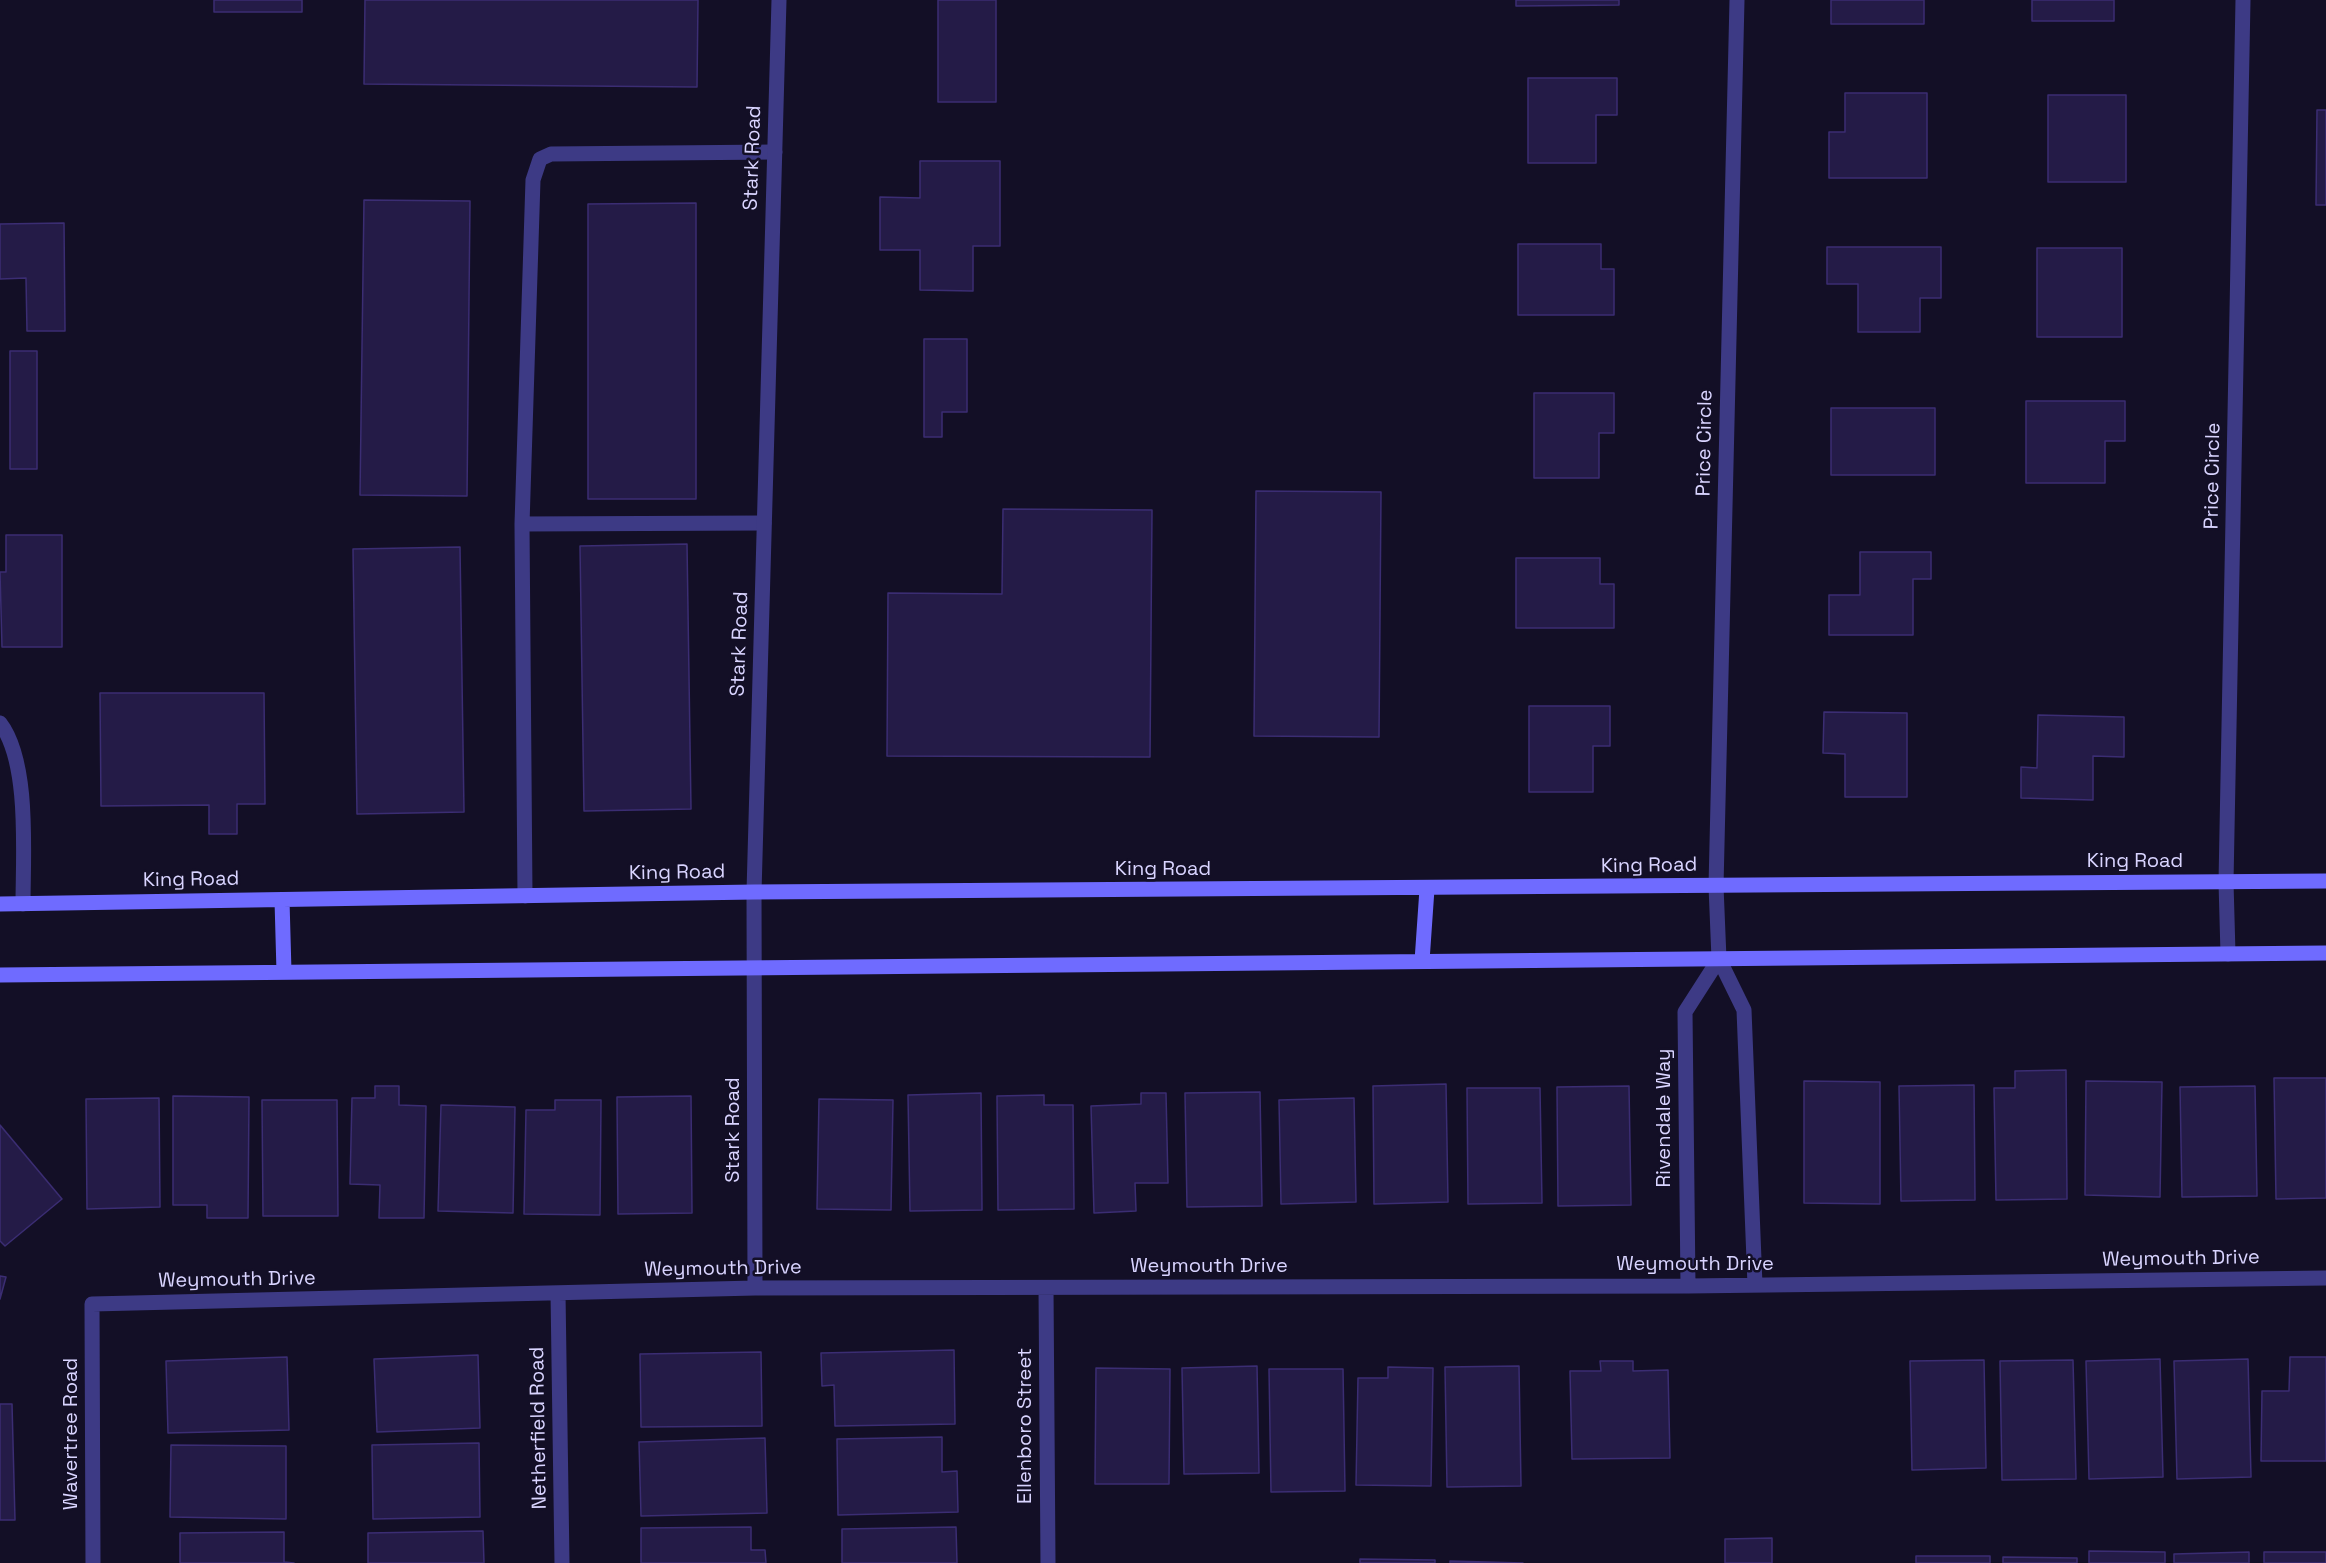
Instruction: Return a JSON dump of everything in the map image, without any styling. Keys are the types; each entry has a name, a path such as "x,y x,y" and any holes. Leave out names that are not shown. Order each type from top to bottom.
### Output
{"street":[{"name":"Stark Road","path":"755,1288 754,892 778,0"},
{"name":"Price Circle","path":"1716,886 1737,0"},
{"name":"Price Circle","path":"2228,954 2226,882 2243,0"},
{"path":"525,896 522,524 532,180 540,159 551,154 774,152"},
{"path":"522,524 764,523"},
{"path":"0,723 8,733 23,796 23,904"},
{"name":"King Road","path":"0,904 754,892 2326,881"},
{"path":"1716,886 1719,959 1744,1010 1755,1285"},
{"path":"1422,961 1427,889"},
{"path":"282,900 284,972"},
{"path":"0,975 755,966 2326,953"},
{"name":"Rivendale Way","path":"1688,1286 1686,1012 1719,959"},
{"name":"Weymouth Drive","path":"92,1304 755,1288 1688,1286 2326,1278"},
{"name":"Ellenboro Street","path":"1046,1288 1048,1563"},
{"name":"Netherfield Road","path":"558,1293 562,1563"},
{"name":"Wavertree Road","path":"92,1304 93,1563"}],"building":[{"path":"214,0 302,0 302,12 214,12"},
{"path":"365,0 698,0 697,87 364,84"},
{"path":"938,0 996,0 996,102 938,102"},
{"path":"1516,0 1619,0 1619,5 1516,6"},
{"path":"1831,0 1924,0 1924,24 1831,24"},
{"path":"2032,0 2114,0 2114,21 2032,21"},
{"path":"1528,78 1617,78 1617,115 1596,115 1596,163 1528,163"},
{"path":"1845,93 1927,93 1927,178 1829,178 1829,132 1845,132"},
{"path":"2048,95 2126,95 2126,182 2048,182"},
{"path":"2317,110 2326,110 2326,205 2316,205"},
{"path":"920,161 1000,161 1000,246 973,246 973,291 920,290 920,250 880,250 880,197 920,198"},
{"path":"364,200 470,201 467,496 360,495"},
{"path":"696,203 696,499 588,499 588,204"},
{"path":"64,223 65,331 27,331 26,278 0,279 0,224"},
{"path":"1518,244 1601,244 1601,269 1614,269 1614,315 1518,315"},
{"path":"1827,247 1941,247 1941,298 1920,298 1920,332 1858,332 1858,284 1827,284"},
{"path":"2037,248 2122,248 2122,337 2037,337"},
{"path":"924,339 967,339 967,412 942,412 942,437 924,437"},
{"path":"10,351 37,351 37,469 10,469"},
{"path":"1534,393 1614,393 1614,433 1599,433 1599,478 1534,478"},
{"path":"2026,401 2125,401 2125,441 2105,441 2105,483 2026,483"},
{"path":"1831,408 1935,408 1935,475 1831,475"},
{"path":"1256,491 1381,492 1379,737 1254,736"},
{"path":"1003,509 1152,510 1150,757 887,756 888,593 1002,594"},
{"path":"6,535 62,535 62,647 2,647 0,572 6,572"},
{"path":"687,544 691,809 584,811 580,546"},
{"path":"460,547 464,812 357,814 353,549"},
{"path":"1860,552 1931,552 1931,579 1913,579 1913,635 1829,635 1829,595 1860,595"},
{"path":"1516,558 1600,558 1600,584 1614,584 1614,628 1516,628"},
{"path":"100,693 264,693 265,804 237,804 237,834 209,834 209,805 101,806"},
{"path":"1529,706 1610,706 1610,746 1593,746 1593,792 1529,792"},
{"path":"1824,712 1907,713 1907,797 1845,797 1845,754 1823,753"},
{"path":"2038,715 2124,717 2124,757 2093,756 2093,800 2021,798 2021,767 2037,768"},
{"path":"2066,1070 2067,1199 1996,1200 1994,1088 2015,1088 2015,1071"},
{"path":"2274,1078 2326,1078 2326,1198 2276,1199"},
{"path":"1804,1081 1880,1082 1880,1204 1804,1203"},
{"path":"2086,1081 2162,1082 2160,1197 2085,1195"},
{"path":"1446,1084 1448,1202 1374,1204 1373,1086"},
{"path":"1974,1085 1975,1200 1901,1201 1899,1086"},
{"path":"375,1086 399,1086 399,1105 426,1106 424,1218 379,1218 380,1185 350,1184 352,1098 375,1098"},
{"path":"1629,1086 1631,1205 1558,1206 1557,1087"},
{"path":"2255,1086 2257,1196 2182,1197 2180,1087"},
{"path":"1467,1088 1540,1088 1542,1203 1468,1204"},
{"path":"1260,1092 1262,1206 1187,1207 1185,1093"},
{"path":"981,1093 982,1210 910,1211 908,1095"},
{"path":"1141,1093 1166,1093 1168,1183 1135,1183 1136,1211 1094,1213 1091,1106 1141,1104"},
{"path":"1044,1095 1044,1105 1073,1105 1074,1209 998,1210 997,1096"},
{"path":"173,1096 249,1097 248,1218 207,1218 207,1205 173,1205"},
{"path":"691,1096 692,1213 618,1214 617,1097"},
{"path":"159,1098 160,1207 87,1209 86,1099"},
{"path":"1354,1098 1356,1202 1281,1204 1279,1100"},
{"path":"819,1099 893,1100 891,1210 817,1209"},
{"path":"262,1100 337,1100 338,1216 263,1216"},
{"path":"555,1100 601,1100 600,1215 524,1214 526,1110 555,1110"},
{"path":"441,1105 515,1107 513,1213 438,1211"},
{"path":"0,1125 62,1199 5,1246 0,1241"},
{"path":"0,1276 6,1277 0,1299"},
{"path":"954,1350 955,1424 835,1426 834,1385 822,1386 821,1353"},
{"path":"761,1352 762,1426 641,1427 640,1354"},
{"path":"478,1355 480,1428 377,1432 374,1359"},
{"path":"287,1357 289,1430 168,1433 166,1361"},
{"path":"2290,1357 2326,1357 2326,1461 2261,1461 2262,1391 2289,1391"},
{"path":"2160,1359 2163,1477 2089,1479 2086,1361"},
{"path":"2248,1359 2251,1477 2177,1479 2174,1361"},
{"path":"1984,1360 1986,1468 1912,1470 1910,1361"},
{"path":"2073,1360 2076,1479 2002,1480 2000,1361"},
{"path":"1600,1361 1633,1361 1633,1371 1668,1370 1670,1458 1572,1459 1570,1371 1601,1371"},
{"path":"1257,1366 1259,1473 1184,1474 1182,1368"},
{"path":"1519,1366 1521,1486 1447,1487 1445,1367"},
{"path":"1388,1367 1433,1368 1431,1486 1356,1485 1358,1378 1388,1378"},
{"path":"1096,1368 1170,1369 1169,1484 1095,1484"},
{"path":"1269,1369 1343,1369 1345,1491 1271,1492"},
{"path":"0,1404 12,1404 15,1520 0,1520"},
{"path":"942,1437 942,1472 957,1471 958,1512 838,1515 837,1439"},
{"path":"765,1438 767,1513 641,1516 639,1442"},
{"path":"479,1443 480,1517 373,1519 372,1445"},
{"path":"171,1445 286,1446 286,1519 170,1517"},
{"path":"751,1527 751,1550 765,1550 766,1563 641,1563 641,1528"},
{"path":"956,1527 957,1563 842,1563 842,1529"},
{"path":"483,1531 484,1563 368,1563 368,1533"},
{"path":"284,1532 284,1562 294,1563 180,1563 180,1533"},
{"path":"1772,1538 1772,1563 1725,1563 1725,1539"},
{"path":"2089,1551 2165,1552 2165,1563 2089,1563"},
{"path":"2249,1552 2249,1563 2174,1563 2174,1554"},
{"path":"2264,1552 2326,1552 2326,1563 2264,1563"},
{"path":"1916,1556 1990,1556 1990,1563 1916,1563"},
{"path":"2003,1557 2077,1558 2077,1563 2003,1563"},
{"path":"1360,1559 1435,1560 1435,1563 1360,1563"},
{"path":"1450,1561 1523,1563 1450,1563"}]}
